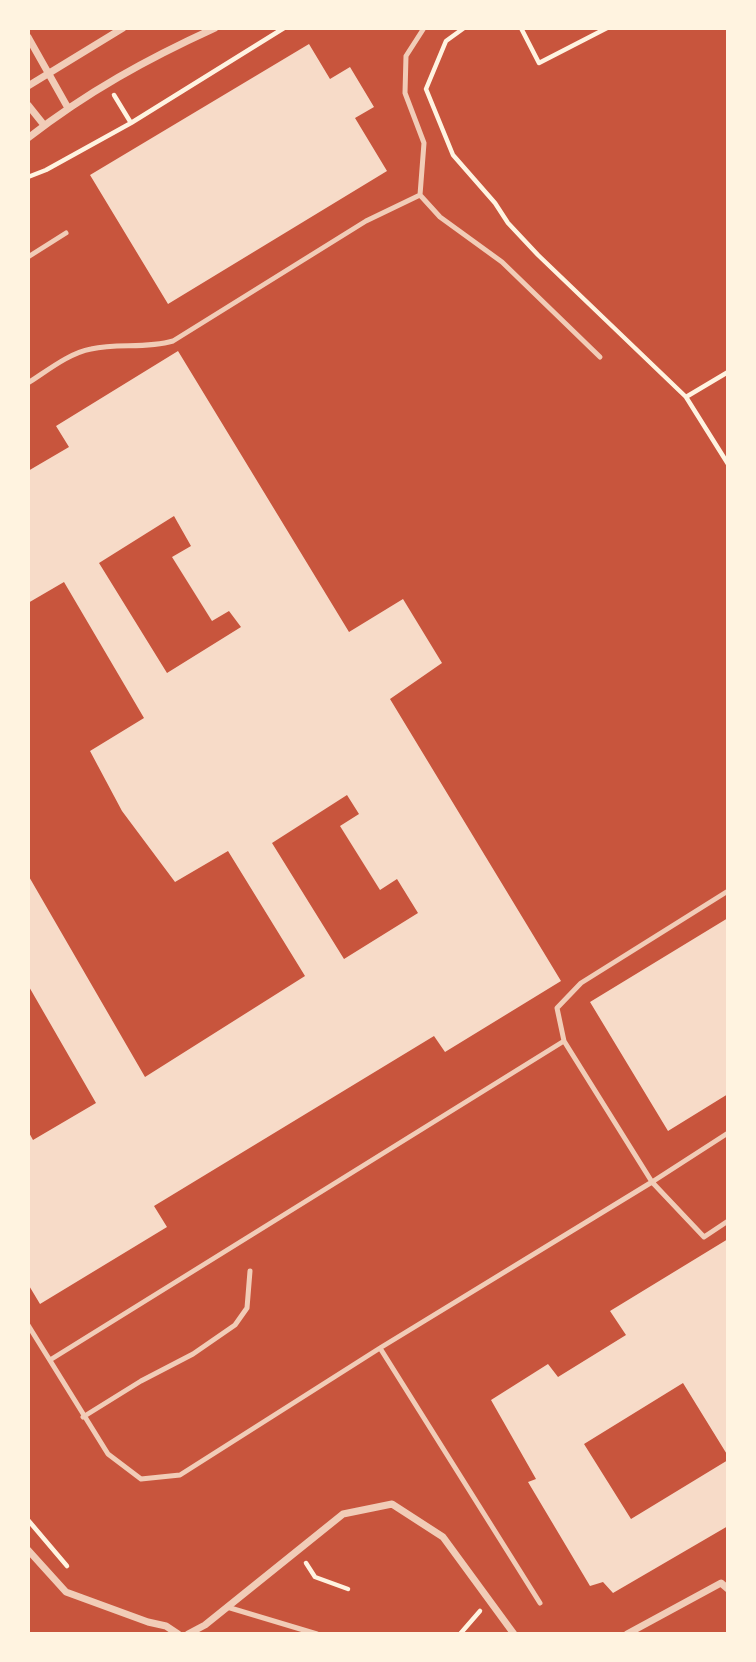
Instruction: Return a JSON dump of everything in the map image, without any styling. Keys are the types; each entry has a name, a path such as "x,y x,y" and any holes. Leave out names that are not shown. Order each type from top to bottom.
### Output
{"street":[{"path":"28,86 123,28"},
{"path":"28,138 68,108 150,58 215,28"},
{"path":"28,37 68,108"},
{"path":"28,104 44,125"},
{"path":"188,1634 205,1625 343,1514 392,1504 443,1537 514,1634"},
{"path":"28,1550 66,1592 166,1626 178,1634"},
{"path":"627,1634 721,1583 728,1589"}],"lane":[{"path":"424,28 406,56 405,93 424,143 420,195 440,217 502,262 600,357"},
{"path":"28,383 90,349 154,346 173,341 366,222 420,195"},
{"path":"28,257 66,233"},
{"path":"728,891 581,983 557,1008 564,1041 652,1181 704,1237 728,1222"},
{"path":"50,1360 564,1041"},
{"path":"28,1325 108,1454 141,1479 180,1475 728,1133"},
{"path":"83,1417 141,1381 193,1354 235,1325 247,1308 250,1271"},
{"path":"380,1348 540,1602"},
{"path":"227,1607 317,1634"}],"path":[{"path":"28,177 46,170 131,122 284,28"},
{"path":"464,28 446,41 426,89 453,155 495,203 508,223 538,255 686,397 728,464"},
{"path":"521,28 539,63 607,28"},
{"path":"686,397 728,372"},
{"path":"721,453 728,449"},
{"path":"28,1520 71,1571"},
{"path":"298,1550 315,1577 348,1589"},
{"path":"460,1634 489,1600"}],"building":[{"path":"309,44 330,79 350,67 374,107 355,118 387,171 168,304 90,175"},
{"path":"178,351 349,632 403,599 442,663 390,699 561,981 445,1052 434,1036 154,1206 167,1227 40,1304 28,1284 28,1131 33,1140 96,1103 28,985 28,875 145,1077 305,976 228,851 175,882 122,811 90,751 144,718 64,582 28,603 28,471 69,447 56,426","holes":["174,516 191,546 172,557 212,621 229,611 241,627 167,673 99,563","347,795 359,814 340,826 380,890 397,879 418,913 344,959 272,843"]},
{"path":"728,918 728,1094 668,1131 590,1002"},
{"path":"728,1239 728,1456 683,1383 584,1444 631,1519 728,1460 728,1526 613,1593 603,1582 590,1586 528,1482 536,1479 491,1400 548,1364 558,1377 626,1335 610,1311"}]}
